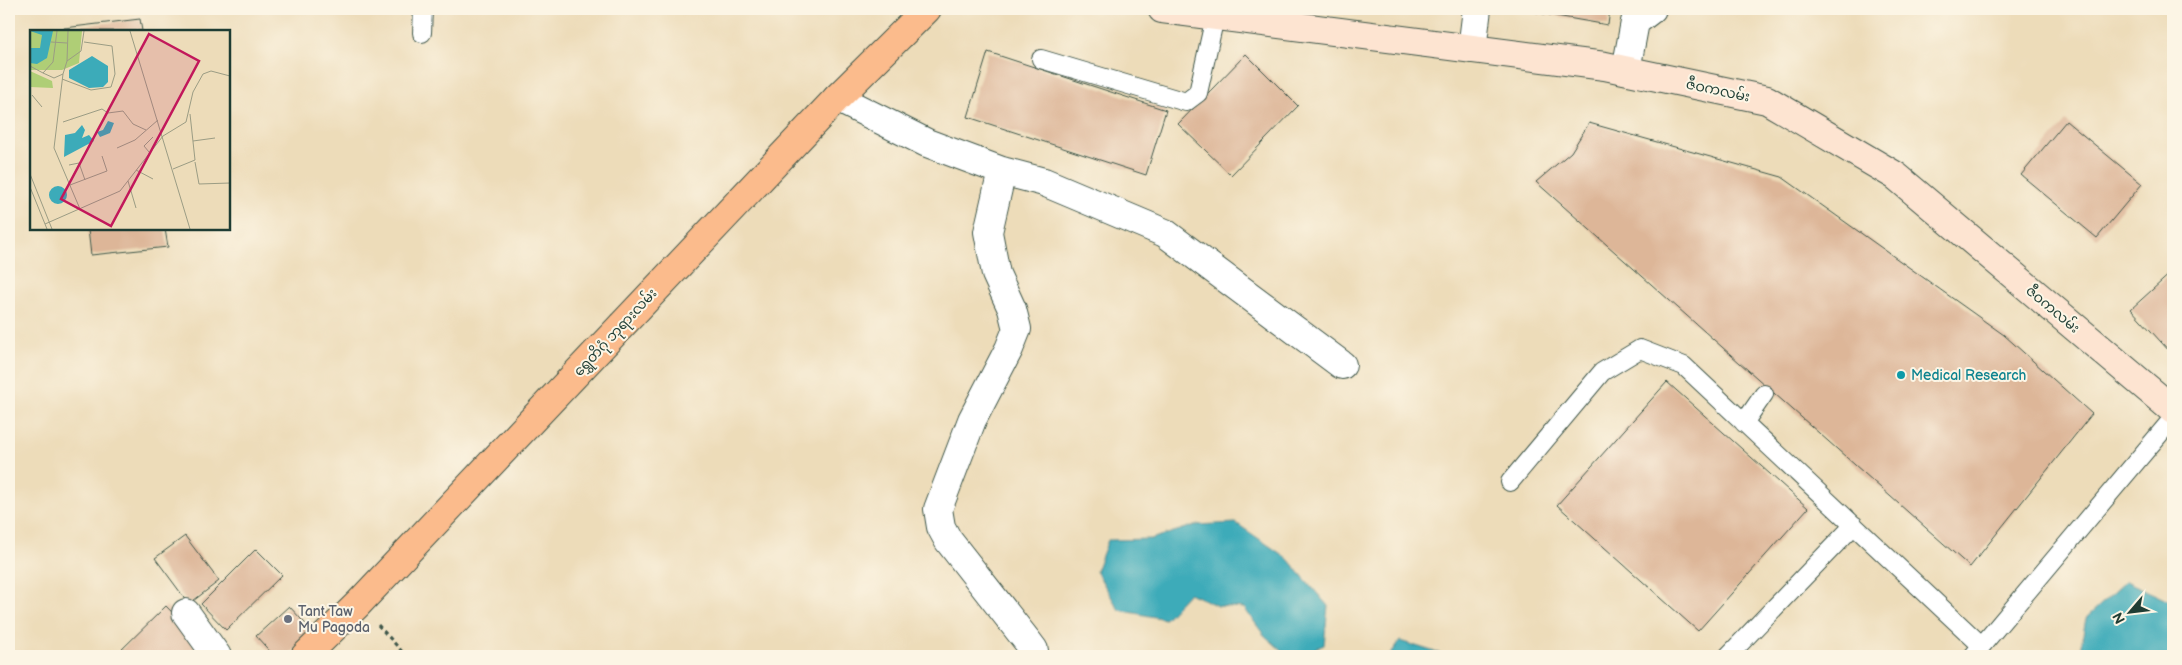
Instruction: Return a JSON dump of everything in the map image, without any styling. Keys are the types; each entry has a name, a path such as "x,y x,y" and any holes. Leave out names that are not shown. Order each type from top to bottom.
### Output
{"main road":[{"name":"ရွှေတိဂုံ ဘုရားလမ်း","path":"304,656 358,604 837,98 927,9"},
{"name":"ဇီဝကလမ်း","path":"1162,9 1605,66 1767,100 1896,176 2172,409"}],"street":[{"path":"1472,49 1477,9"},
{"path":"1626,70 1635,22 1652,9"},
{"path":"837,98 927,143 1002,171 1044,182 1165,233 1342,364"},
{"path":"1002,171 988,232 996,274 1012,308 1017,329 1009,349 972,420 938,509 941,527 948,540 1034,650 1034,656"},
{"path":"186,613 217,656"}],"lane":[{"path":"422,33 423,9"},
{"path":"1040,59 1186,102 1198,93 1214,16"},
{"path":"1510,482 1602,372 1640,349 1684,366 1854,525 1977,650 2172,409"},
{"path":"1744,422 1764,394"},
{"path":"1728,656 1854,525"}],"path":[{"path":"398,648 406,656"}],"water":[{"path":"1236,523 1287,558 1328,606 1324,645 1297,656 1288,656 1264,635 1244,608 1218,606 1189,593 1165,619 1119,610 1096,571 1108,540 1151,539 1196,525"},
{"path":"2126,581 2173,603 2173,656 2079,656 2086,618"},
{"path":"1400,641 1448,656 1389,656"}],"building":[{"path":"1516,9 1610,9 1608,25"},
{"path":"140,19 142,30 64,30 64,28"},
{"path":"988,52 1166,110 1146,175 968,117"},
{"path":"1246,54 1298,106 1231,175 1178,124"},
{"path":"2066,121 2142,184 2097,238 2021,175"},
{"name":"Medical Research","path":"1589,123 1782,177 2004,335 2092,414 1970,567 1536,182 1571,152"},
{"path":"88,230 165,230 168,247 91,255"},
{"path":"2173,271 2173,351 2171,353 2131,309"},
{"path":"1667,382 1808,508 1698,631 1557,505"},
{"path":"185,536 219,581 189,604 155,558"},
{"path":"256,549 282,575 226,630 201,604"},
{"path":"166,606 214,656 115,656"},
{"name":"Tant Taw Mu Pagoda","path":"289,606 313,632 287,656 274,656 256,636"}],"place":[{"name":"Medical Research","path":"1901,375"},
{"name":"Tant Taw Mu Pagoda","path":"288,619"}]}
